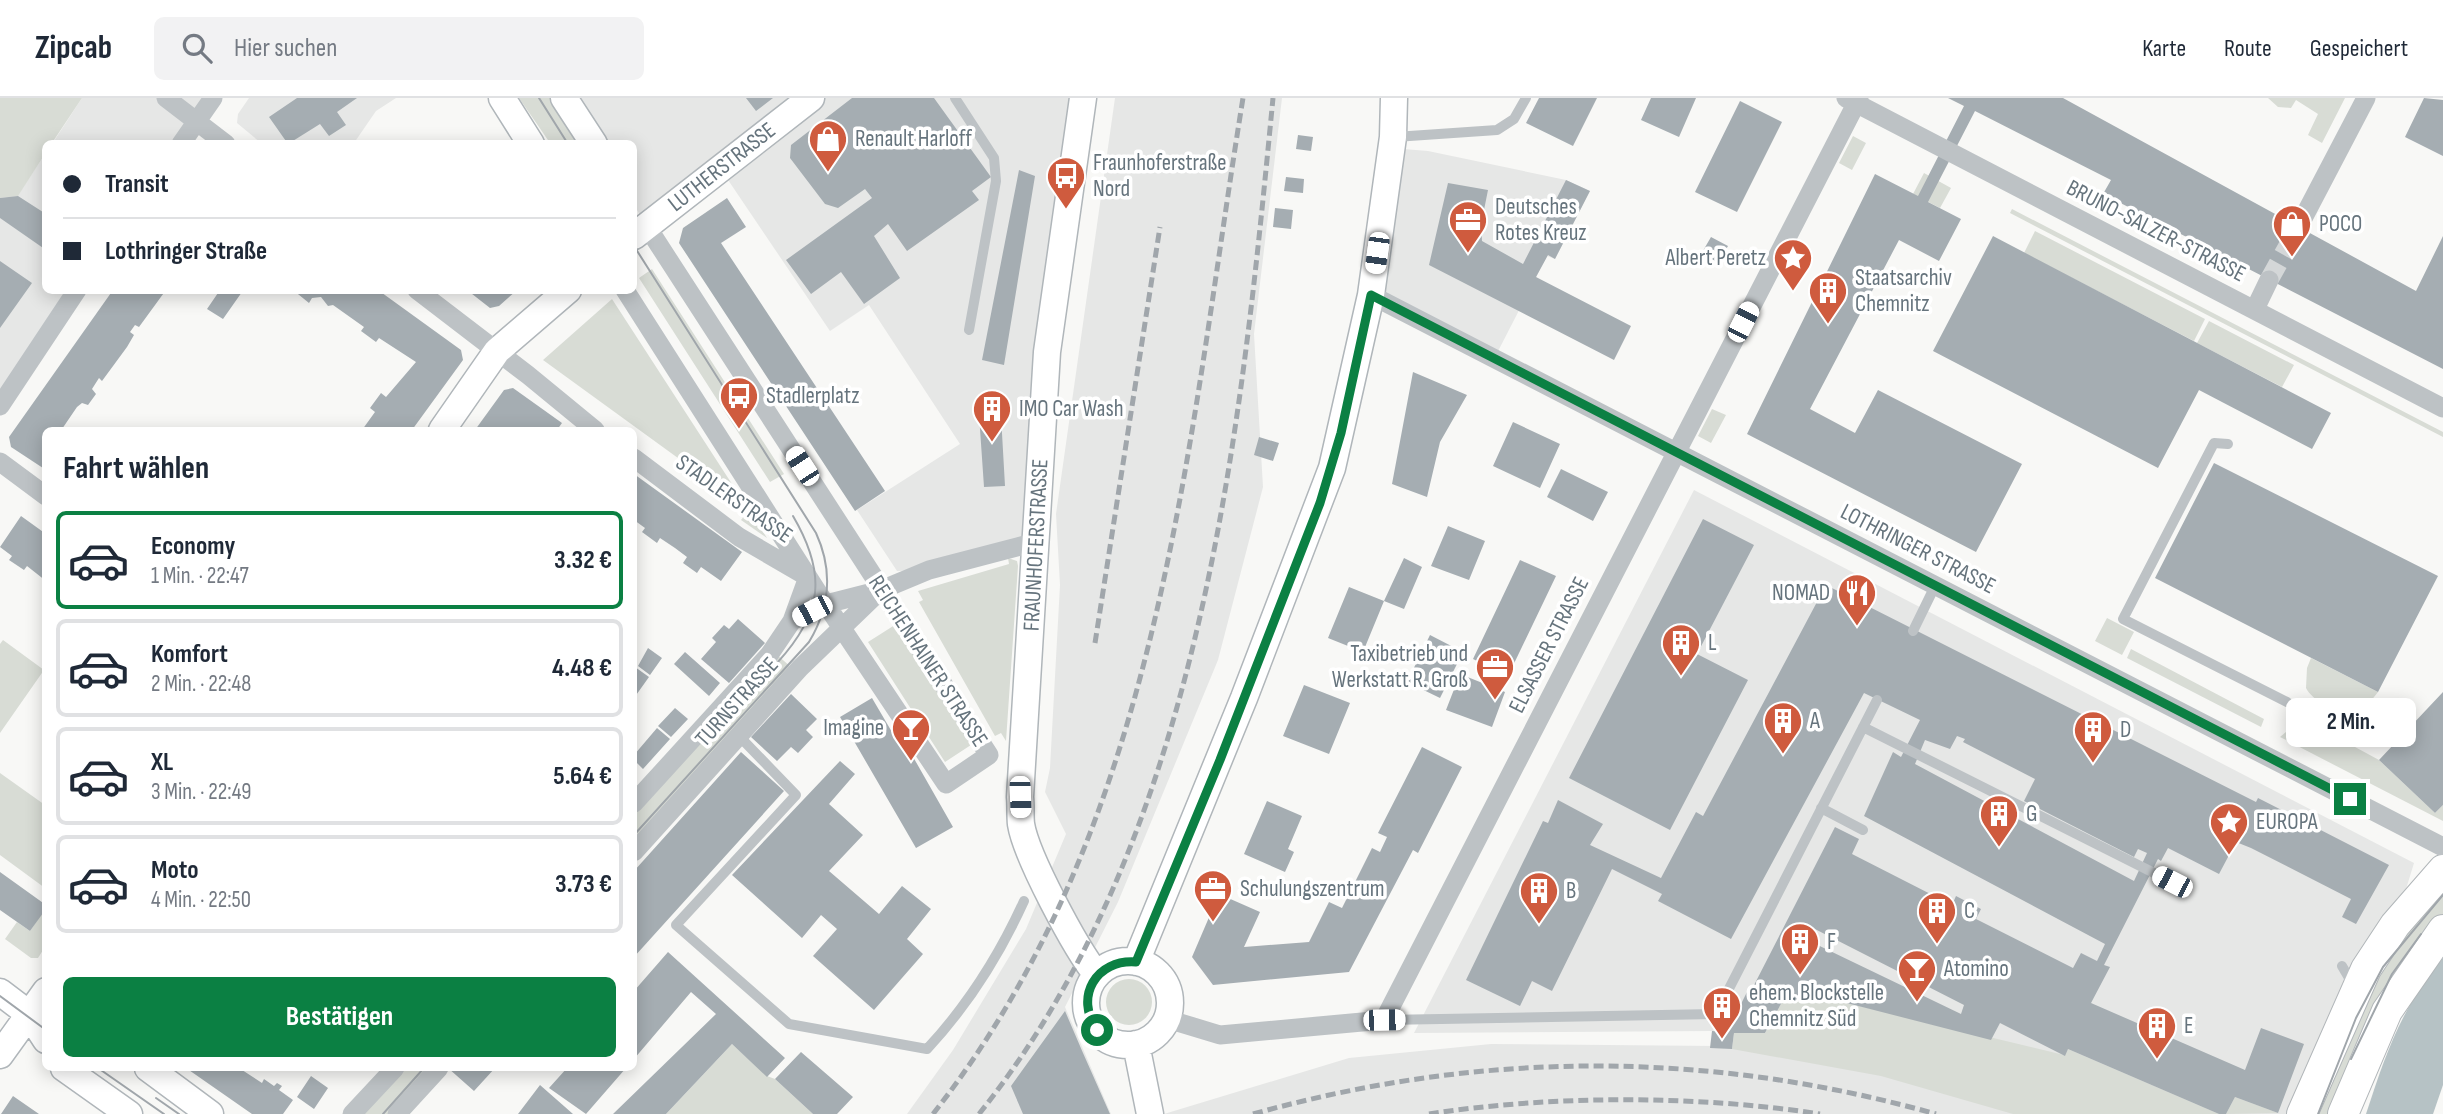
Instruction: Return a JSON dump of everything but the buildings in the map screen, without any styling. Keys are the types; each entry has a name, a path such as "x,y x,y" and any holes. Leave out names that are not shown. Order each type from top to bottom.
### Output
{"main road":[{"path":"2302,1114 2348,977 2443,870"},
{"path":"2343,1114 2387,1011 2443,930"}],"street":[{"path":"166,98 221,140"},
{"path":"184,140 213,98"},
{"path":"502,98 528,140"},
{"path":"564,98 590,140"},
{"name":"LUTHERSTRASSE","path":"638,222 811,98"},
{"name":"FRAUNHOFERSTRASSE","path":"1083,98 1047,352 1020,797 1021,827 1081,955 1097,975"},
{"path":"1136,962 1220,760 1320,503 1341,433 1371,295 1393,138 1394,98"},
{"path":"2299,226 2366,98"},
{"name":"BRUNO-SALZER-STRASSE","path":"1853,100 2443,408"},
{"name":"ELSASSER STRASSE","path":"1384,1020 1676,452 1853,100"},
{"name":"REICHENHAINER STRASSE","path":"628,294 808,577 946,784 989,755 638,222"},
{"path":"2255,309 2269,281"},
{"path":"0,406 74,294"},
{"path":"422,294 591,427"},
{"path":"444,427 497,351 563,294"},
{"name":"LOTHRINGER STRASSE","path":"1371,295 2443,847"},
{"name":"STADLERSTRASSE","path":"637,460 739,537 808,577"},
{"path":"0,462 42,493"},
{"name":"TURNSTRASSE","path":"792,621 826,604 881,590 929,570 1036,542"},
{"name":"TURNSTRASSE","path":"637,800 769,655 792,621 808,577"},
{"name":"TURNSTRASSE","path":"637,849 841,626 881,590"},
{"path":"1136,962 1157,973 1167,986 1170,1003 1167,1019 1156,1034 1136,1044 1113,1042 1104,1037 1091,1022 1088,993 1097,975 1115,963 1136,962"},
{"path":"0,992 37,1015 0,1055"},
{"path":"1167,1019 1220,1035 1384,1020"},
{"path":"1136,1044 1150,1114"},
{"path":"68,1071 129,1114"},
{"path":"152,1071 210,1114"},
{"path":"352,1114 391,1071"},
{"path":"397,1114 436,1071"}],"lane":[{"path":"955,98 994,158 996,181 969,330"},
{"path":"1393,138 1497,130 1514,119 1526,98"},
{"path":"2228,444 2214,443 2123,619 2287,702"},
{"path":"1913,631 1935,586"},
{"path":"1384,1020 1716,1014 1877,700"},
{"path":"1863,727 2172,882"},
{"path":"739,736 796,795 677,925 789,1024 927,1049 953,1022 975,991 1007,939 1024,901"},
{"path":"1821,808 1863,830"}],"shaded area":[{"path":"0,98 82,98 54,140 42,140 42,159 18,196 0,198"},
{"path":"82,98 213,98 183,140 55,140"},
{"path":"249,98 396,98 376,111 356,140 257,140 237,123 238,114"},
{"path":"519,98 556,98 583,140 548,140"},
{"path":"567,98 1083,98 1036,542 929,570 897,571 857,510 960,444 869,305 830,331 722,171 646,225 637,210 637,140 593,140"},
{"path":"1115,98 1282,98 1254,334 1263,487 1218,660 1118,902 1065,1007 1111,1114 907,1114 953,1050 1026,929 1066,834 1045,792 1050,768 1060,585 1056,514"},
{"path":"2268,98 2345,98 2322,143 2308,135 2318,114 2296,100 2291,108 2278,107"},
{"path":"1853,136 1866,143 1852,170 1839,163"},
{"path":"1391,148 1428,151 1566,180 1590,191 1555,259 1547,256 1494,359 1371,295"},
{"path":"42,159 42,294 75,294 0,406 0,198 18,195"},
{"path":"1924,173 1951,188 1940,208 1913,194"},
{"path":"2012,209 2443,432 2443,437 2010,213"},
{"path":"2035,231 2205,319 2194,341 2024,253"},
{"path":"652,269 784,474 770,482 639,278"},
{"path":"612,299 767,538 741,520 745,515 730,504 733,498 543,360"},
{"path":"2209,321 2294,365 2282,387 2197,343"},
{"path":"1712,409 1726,415 1711,443 1698,436"},
{"path":"1694,490 2414,863 2395,925 2302,1114 2167,1114 1842,1022 1712,1031 1414,1033"},
{"path":"1008,558 1017,561 1018,566 1006,741 1001,733 995,736 919,602 923,600 918,591 1009,564"},
{"path":"2107,618 2134,632 2122,655 2095,641"},
{"path":"898,623 974,743 945,762 868,642"},
{"path":"3,640 42,669 42,673 0,733 0,644"},
{"path":"2131,649 2264,719 2261,727 2127,658"},
{"path":"775,653 792,668 637,841 637,807"},
{"path":"2311,658 2378,692 2359,711 2352,713 2329,707 2306,688 2307,668"},
{"path":"2298,722 2309,722 2379,760 2435,813 2443,805 2443,821 2280,737"},
{"path":"0,773 42,803 42,886 0,855"},
{"path":"2443,886 2443,918 2335,1114 2312,1114 2375,970"},
{"path":"42,913 42,952 38,958 31,958 5,939 17,922 30,931"},
{"path":"2443,958 2443,1085 2433,1114 2366,1114 2405,1013"},
{"path":"1129,979 1145,986 1152,1002 1145,1018 1129,1025 1113,1018 1106,1002 1113,986"},
{"path":"1831,999 2064,1055 2068,1049 2219,1114 2013,1114 1881,1076 1732,1049 1734,1033 1765,1033 1782,1002"},
{"path":"732,1044 767,1076 775,1079 813,1114 666,1114"},
{"path":"1491,1044 1717,1046 1873,1069 2024,1114 1164,1114 1349,1058"},
{"path":"398,1071 429,1071 391,1114 360,1114"},
{"path":"2235,1097 2278,1113 2226,1114"}],"tunnel":[{"path":"2269,280 2299,226"}],"tram line":[{"path":"539,98 565,140"},
{"path":"637,251 816,533 827,575 825,602 809,642 637,832"},
{"path":"777,663 804,627 815,592 811,556 793,516"},
{"path":"2318,1114 2356,1018 2383,967 2443,895"},
{"path":"2351,1059 2392,974 2421,934"},
{"path":"0,996 42,1027"},
{"path":"102,1071 164,1114"},
{"path":"383,1114 421,1071"},
{"path":"156,1098 179,1114"}],"railway":[{"path":"933,1114 1010,1001 1070,882 1117,757 1152,629 1180,497 1243,98"},
{"path":"979,1114 1054,1005 1114,886 1161,761 1197,630 1224,496 1244,362 1273,98"},
{"path":"1095,643 1160,227"},
{"path":"1253,1114 1338,1093 1424,1078 1509,1069 1595,1066 1680,1069 1766,1078 1851,1093 1936,1114"},
{"path":"1429,1114 1524,1103 1624,1100 1725,1103 1820,1114"}],"place":[{"name":"Renault Harloff","path":"828,173"},
{"name":"Fraunhoferstraße Nord","path":"1066,210"},
{"name":"Deutsches Rotes Kreuz","path":"1468,254"},
{"name":"POCO","path":"2292,258"},
{"name":"Albert Peretz","path":"1793,292"},
{"name":"Staatsarchiv Chemnitz","path":"1828,325"},
{"name":"Stadlerplatz","path":"739,430"},
{"name":"IMO Car Wash","path":"992,443"},
{"name":"NOMAD","path":"1857,627"},
{"name":"L","path":"1681,677"},
{"name":"Taxibetrieb und Werkstatt R. Groß","path":"1495,701"},
{"name":"A","path":"1783,755"},
{"name":"Imagine","path":"911,762"},
{"name":"D","path":"2093,764"},
{"name":"G","path":"1999,848"},
{"name":"EUROPA","path":"2229,856"},
{"name":"Schulungszentrum","path":"1213,923"},
{"name":"B","path":"1539,925"},
{"name":"C","path":"1937,945"},
{"name":"F","path":"1800,976"},
{"name":"Atomino","path":"1917,1003"},
{"name":"ehem. Blockstelle Chemnitz Süd","path":"1722,1040"},
{"name":"E","path":"2157,1060"}],"route":[{"path":"1097,1030 1091,1022 1086,1002 1091,983 1105,968 1115,963 1136,962 1220,760 1320,503 1341,433 1371,295 2350,799"}]}
